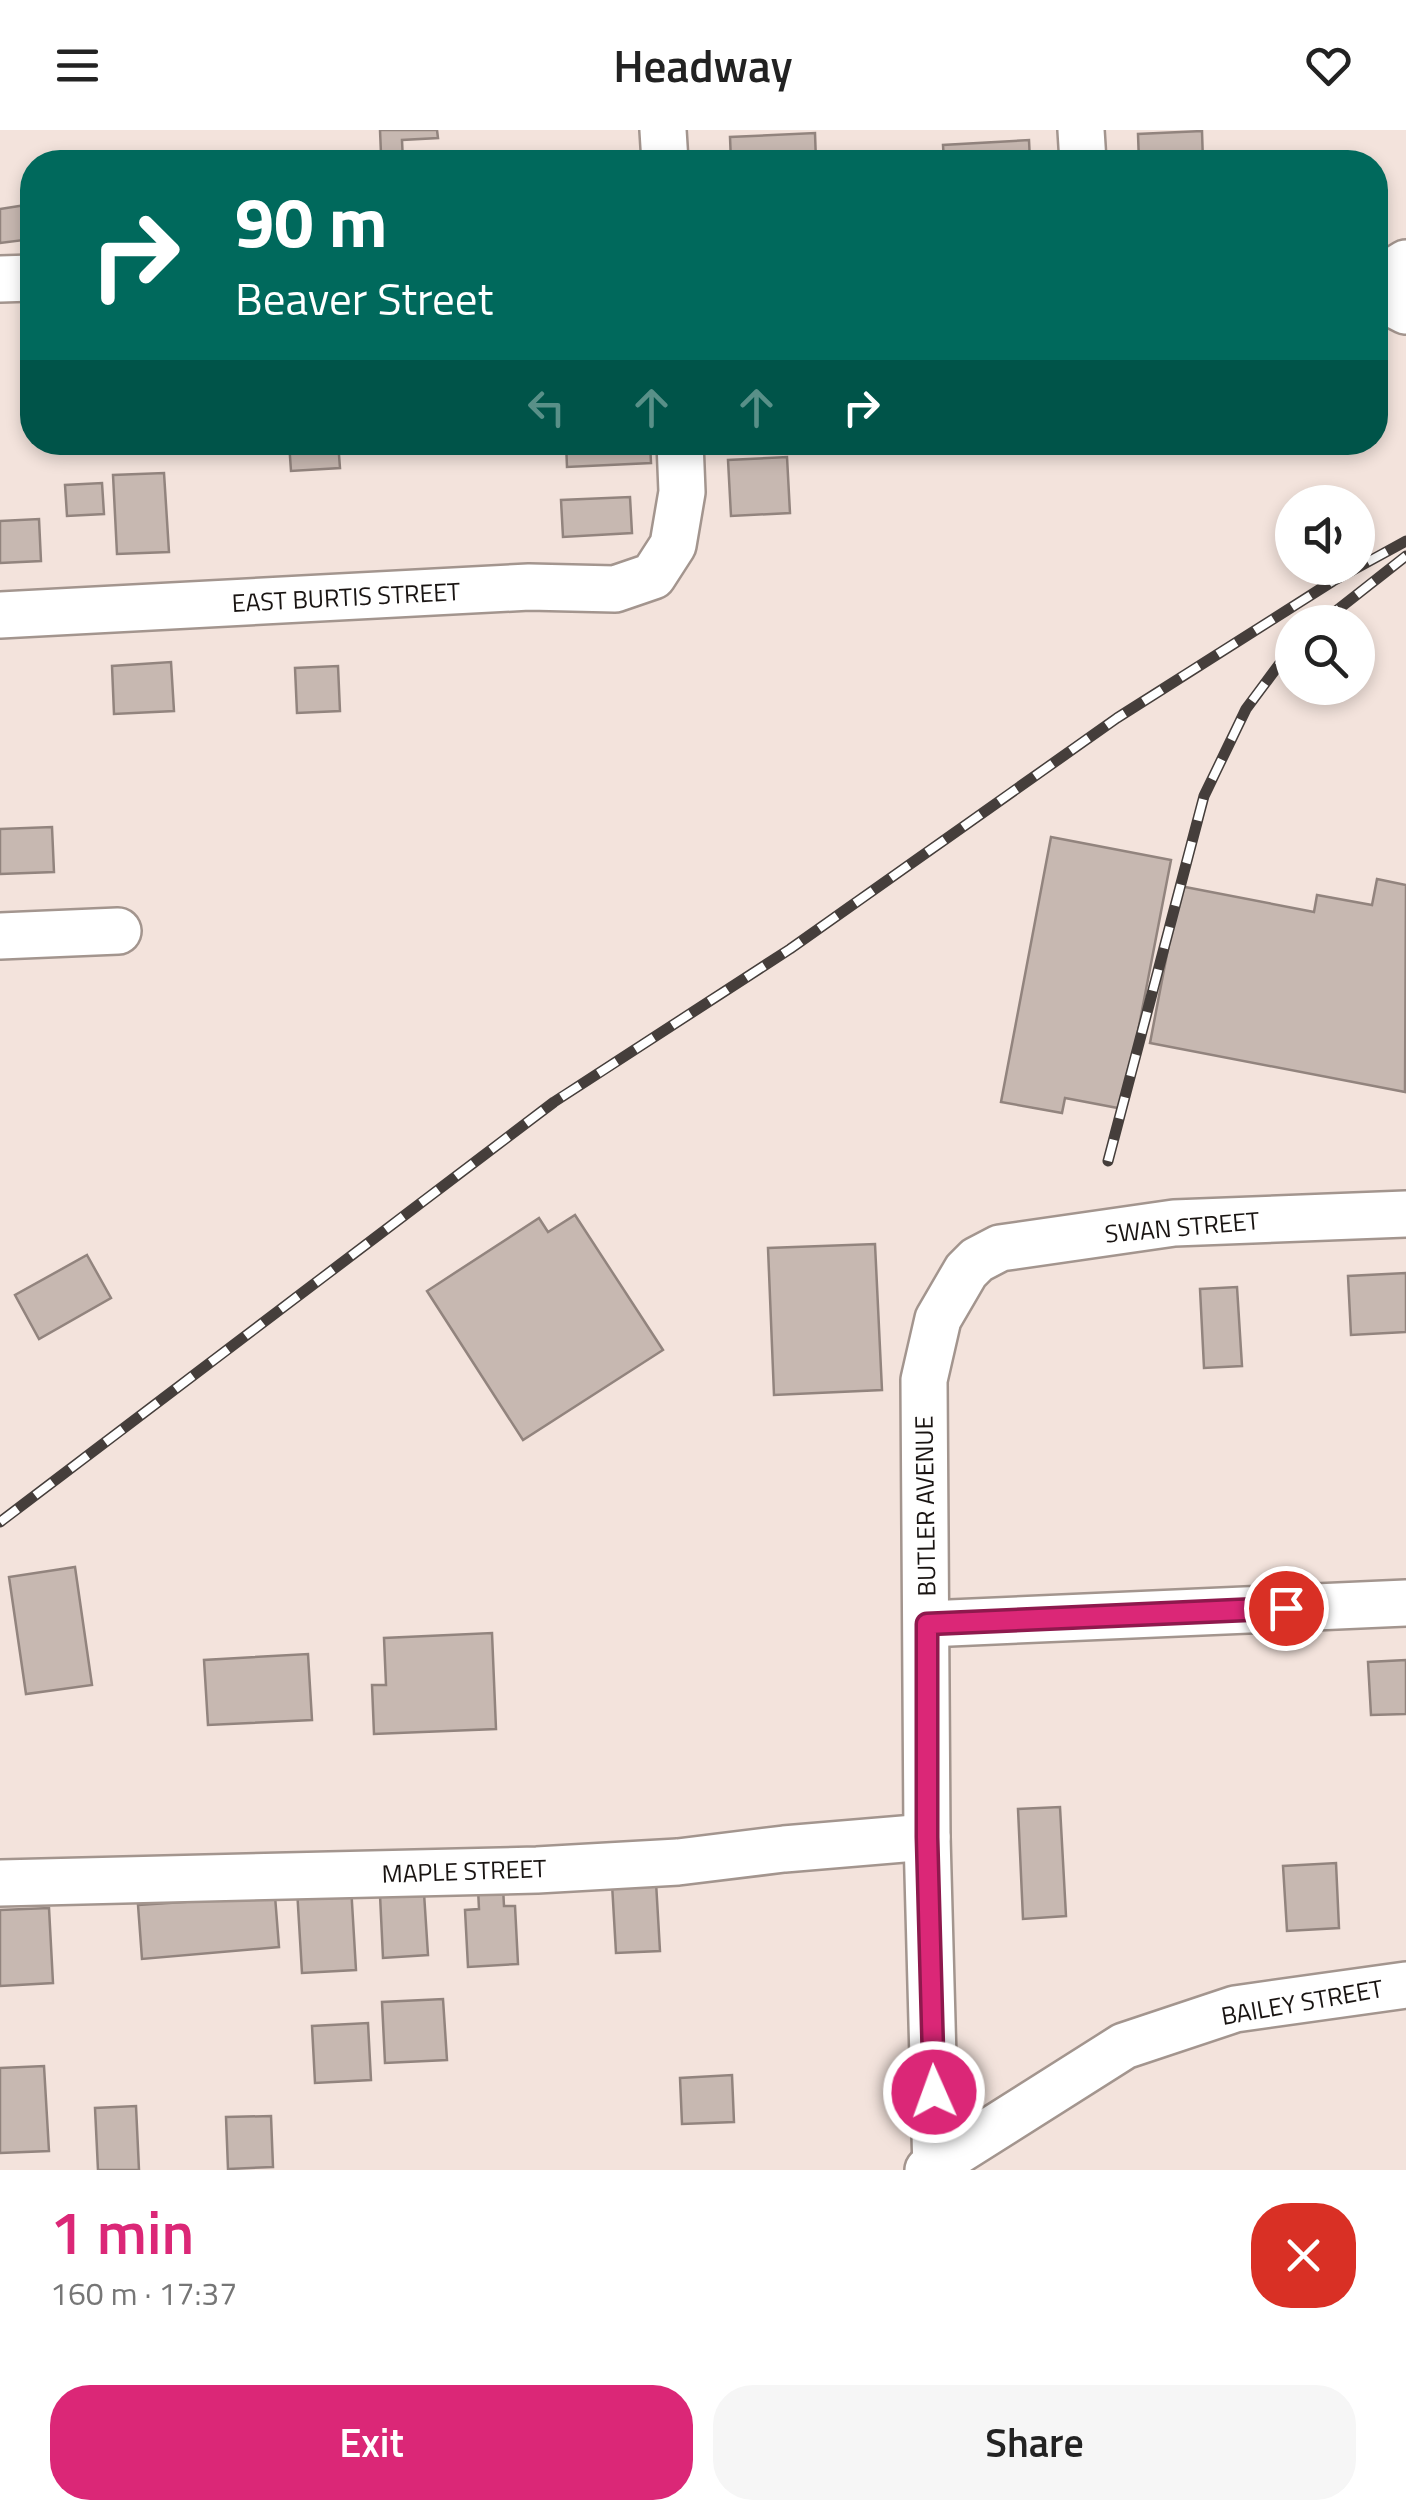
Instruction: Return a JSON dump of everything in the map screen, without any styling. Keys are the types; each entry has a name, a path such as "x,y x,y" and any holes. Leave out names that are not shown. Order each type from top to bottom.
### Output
{"street":[{"name":"EAST BURTIS STREET","path":"0,615 528,588 615,588 653,576 673,545 682,492 681,455"},
{"path":"0,936 118,931"},
{"name":"SWAN STREET","path":"966,1271 1000,1248 1174,1223 1406,1214"},
{"name":"BUTLER AVENUE","path":"934,2168 924,1380 938,1318 966,1271"},
{"path":"927,1624 1406,1603"},
{"name":"MAPLE STREET","path":"0,1883 537,1870 678,1862 784,1848 927,1837"},
{"name":"BAILEY STREET","path":"934,2168 1124,2046 1234,2009 1406,1985"}],"building":[{"path":"380,130 437,130 438,138 402,140 402,150 381,150"},
{"path":"1202,131 1203,150 1139,150 1138,134"},
{"path":"815,133 816,150 731,150 730,137"},
{"path":"1029,140 1029,150 943,150 943,145"},
{"path":"20,206 20,240 0,243 0,209"},
{"path":"290,455 339,455 340,468 291,471"},
{"path":"567,455 651,455 651,463 567,467"},
{"path":"787,457 790,513 731,516 728,460"},
{"path":"164,473 169,552 117,554 113,475"},
{"path":"102,483 104,514 67,516 65,485"},
{"path":"630,497 632,533 563,537 561,500"},
{"path":"39,519 41,561 0,563 0,521"},
{"path":"171,662 174,711 114,714 112,666"},
{"path":"338,666 340,711 297,713 295,668"},
{"path":"52,827 54,872 0,874 0,829"},
{"path":"1051,837 1171,860 1123,1109 1065,1098 1062,1113 1001,1102"},
{"path":"1377,879 1406,885 1405,1092 1150,1043 1180,886 1314,912 1317,895 1372,905"},
{"path":"575,1215 663,1350 523,1440 427,1291 539,1218 548,1232"},
{"path":"875,1244 882,1390 774,1395 768,1248"},
{"path":"87,1255 111,1298 39,1339 15,1295"},
{"path":"1406,1273 1406,1332 1351,1335 1348,1276"},
{"path":"1237,1287 1242,1366 1204,1368 1200,1289"},
{"path":"75,1567 92,1685 26,1694 9,1577"},
{"path":"492,1633 496,1729 374,1734 372,1685 386,1685 384,1638"},
{"path":"308,1654 312,1720 208,1725 204,1660"},
{"path":"1406,1660 1406,1714 1371,1715 1368,1662"},
{"path":"1060,1807 1066,1916 1023,1919 1018,1809"},
{"path":"1336,1863 1339,1928 1287,1931 1283,1866"},
{"path":"656,1882 660,1951 616,1953 612,1884"},
{"path":"351,1886 356,1970 302,1973 297,1889"},
{"path":"503,1887 504,1906 515,1906 518,1964 468,1967 465,1910 479,1909 478,1889"},
{"path":"424,1893 428,1955 383,1958 380,1895"},
{"path":"275,1896 279,1947 142,1959 138,1905"},
{"path":"49,1908 53,1983 0,1986 0,1910"},
{"path":"443,1999 447,2060 385,2063 382,2002"},
{"path":"368,2023 371,2080 315,2083 312,2026"},
{"path":"44,2066 49,2151 0,2153 0,2068"},
{"path":"732,2075 734,2122 682,2124 680,2078"},
{"path":"136,2106 139,2170 98,2170 95,2108"},
{"path":"271,2116 273,2167 228,2169 226,2117"}],"railway":[{"path":"0,1522 554,1102 790,949 1117,718 1333,581 1406,541"},
{"path":"1344,605 1406,556"},
{"path":"1108,1161 1204,796 1246,709 1275,670"}],"route":[{"path":"934,2092 927,1837 927,1624 1286,1608"}]}
